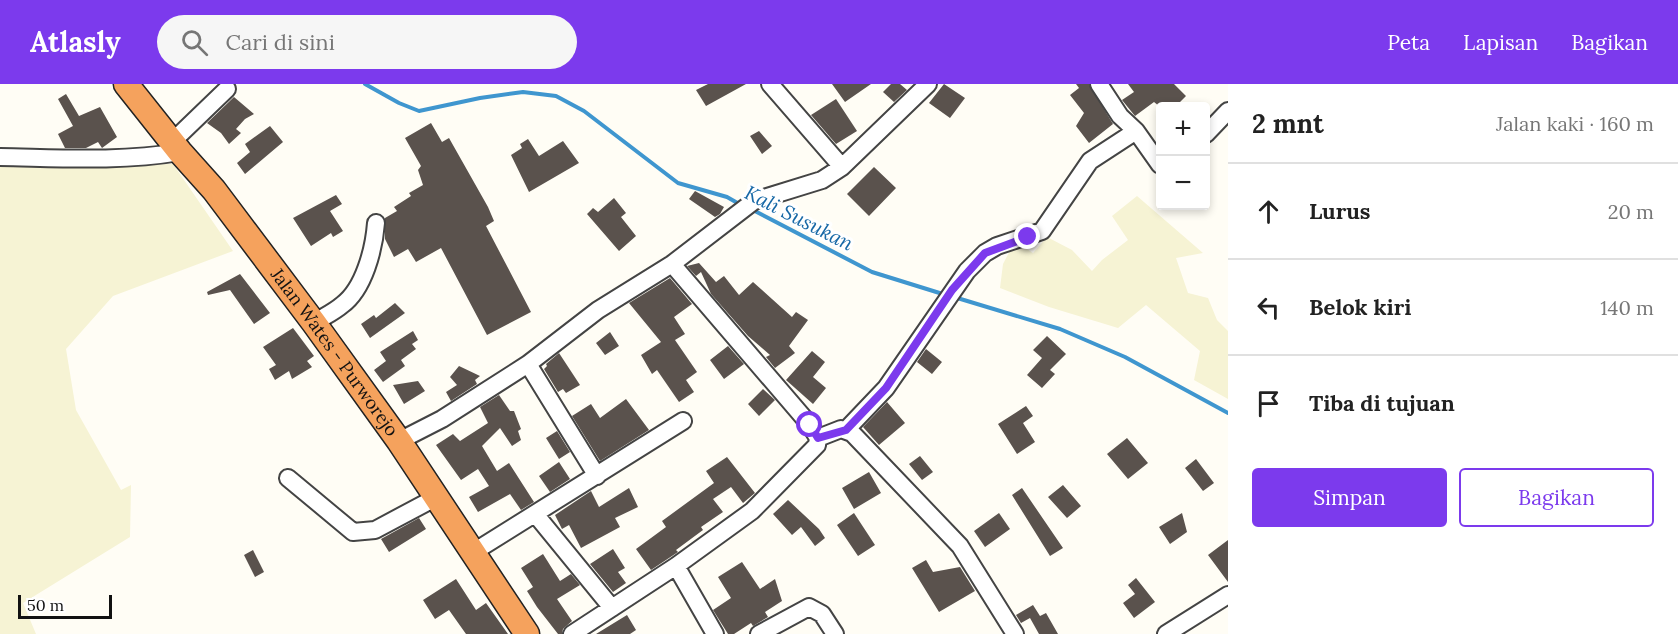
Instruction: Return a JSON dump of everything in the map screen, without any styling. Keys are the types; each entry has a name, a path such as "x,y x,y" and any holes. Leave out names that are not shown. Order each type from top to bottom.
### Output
{"highway":[{"name":"Jalan Wates - Purworejo","path":"126,84 214,190 314,323 399,441 527,634"}],"street":[{"path":"770,84 842,167"},
{"path":"399,441 442,419 528,364 598,310 672,264 754,201 822,180 842,167 928,84"},
{"path":"1100,84 1120,116 1136,131 1156,158"},
{"path":"0,157 91,159 147,157 176,147 227,89"},
{"path":"1210,130 1228,111"},
{"path":"818,438 846,430 886,388 948,295 985,253 1042,231 1090,161 1136,131"},
{"path":"314,323 344,304 360,283 375,235 376,223"},
{"path":"672,264 818,438"},
{"path":"528,364 597,476"},
{"path":"472,553 684,421"},
{"path":"846,430 960,546 1015,634"},
{"path":"572,634 676,566 761,505 812,452 818,438"},
{"path":"288,478 354,532 375,530 435,498"},
{"path":"536,515 612,608"},
{"path":"676,566 715,634"},
{"path":"1166,634 1228,595"},
{"path":"759,634 809,607 822,614 835,634"}],"shaded area":[{"path":"173,164 233,251 113,296 66,349 76,410 121,490 131,485 130,537 23,603 36,634 0,634 0,166"},
{"path":"1137,196 1203,253 1176,258 1188,293 1208,298 1217,320 1228,331 1228,399 1194,380 1200,351 1146,305 1118,328 1049,307 1000,288 1003,264 1015,241 1033,253 1047,237 1072,250 1092,271 1102,260 1128,240 1112,216"}],"building":[{"path":"708,84 746,84 706,106 696,90"},
{"path":"832,84 871,84 845,102"},
{"path":"891,84 900,84 907,90 894,102 883,92"},
{"path":"944,84 965,98 950,118 929,103"},
{"path":"1076,84 1089,84 1113,124 1089,143 1076,126 1084,113 1070,95 1079,88"},
{"path":"1128,84 1174,84 1186,96 1180,102 1154,102 1135,116 1122,100 1134,92"},
{"path":"66,94 79,116 100,107 117,137 102,148 98,142 86,148 65,148 58,134 73,126 58,99"},
{"path":"234,97 254,114 245,119 236,129 241,133 229,144 221,133 207,123"},
{"path":"836,99 857,131 836,144 811,115"},
{"path":"431,123 442,142 449,138 488,207 494,221 486,226 531,312 487,335 441,248 416,262 408,249 394,257 385,239 385,218 397,211 394,207 411,196 409,193 423,185 418,170 421,166 405,138"},
{"path":"270,126 283,142 245,174 237,163 250,152 245,144"},
{"path":"759,131 772,146 762,154 750,136"},
{"path":"528,139 539,156 563,141 579,163 529,192 511,155 522,148 520,144"},
{"path":"874,167 896,188 869,216 847,194"},
{"path":"695,191 724,207 720,214 715,217 689,199"},
{"path":"336,195 342,204 330,211 343,231 333,237 331,233 311,246 293,218"},
{"path":"614,198 626,213 621,217 636,236 619,251 587,214 593,208 598,212"},
{"path":"699,263 716,282 724,276 739,295 753,282 792,317 796,312 808,320 789,346 795,353 775,368 766,357 770,355 748,336 711,294 701,272 696,276 687,266"},
{"path":"240,274 270,313 254,324 230,290 208,295 207,292"},
{"path":"670,278 692,304 674,317 685,334 675,340 697,372 686,380 694,392 679,402 657,370 652,374 641,355 661,342 629,303"},
{"path":"395,303 405,313 370,338 361,324 374,315 376,318"},
{"path":"293,328 314,356 307,361 312,367 292,379 289,371 275,380 269,369 276,365 263,347"},
{"path":"413,331 418,340 412,344 416,349 401,360 405,366 383,382 374,370 386,361 380,352"},
{"path":"610,332 619,346 605,355 596,343"},
{"path":"1047,336 1066,354 1050,370 1055,374 1042,388 1027,375 1042,358 1033,350"},
{"path":"728,346 744,364 724,379 710,360"},
{"path":"926,349 942,362 932,374 917,362"},
{"path":"812,351 825,362 813,377 826,388 813,404 786,380"},
{"path":"559,353 580,385 566,393 563,389 558,392 544,369 546,364"},
{"path":"459,366 480,376 475,380 477,384 451,401 446,392 457,385 450,377"},
{"path":"418,381 425,391 404,404 393,385"},
{"path":"763,389 775,400 759,416 748,404"},
{"path":"499,395 510,411 514,411 521,429 518,431 521,440 512,446 500,428 482,446 497,471 509,463 534,502 521,510 510,494 478,512 469,497 489,486 478,469 461,480 436,445 453,434 460,441 488,423 480,407"},
{"path":"626,399 649,430 600,461 572,416 591,404 600,418"},
{"path":"887,402 905,423 879,445 863,427"},
{"path":"1026,406 1033,416 1023,423 1035,442 1017,454 998,424"},
{"path":"557,431 570,452 559,459 546,438"},
{"path":"1127,438 1148,463 1128,479 1107,454"},
{"path":"920,456 933,472 922,480 909,464"},
{"path":"727,457 755,493 743,503 731,487 713,499 723,512 701,527 703,530 676,550 678,552 651,570 636,549 666,527 662,521 714,483 706,471"},
{"path":"1196,459 1214,483 1203,491 1185,468"},
{"path":"559,462 570,479 550,492 539,476"},
{"path":"869,472 881,493 854,509 842,488"},
{"path":"1063,485 1081,506 1067,518 1048,497"},
{"path":"629,488 638,507 615,518 620,527 581,548 569,525 562,529 555,515 591,491 599,507"},
{"path":"1022,488 1063,548 1050,556 1012,495"},
{"path":"788,500 819,529 825,538 815,546 801,527 792,535 773,514"},
{"path":"854,513 875,545 858,556 837,525"},
{"path":"999,513 1010,529 985,547 974,531"},
{"path":"1182,513 1187,532 1170,544 1159,527"},
{"path":"419,518 426,529 389,552 381,539"},
{"path":"1228,540 1228,582 1208,555"},
{"path":"613,549 625,568 618,572 626,583 613,592 590,564"},
{"path":"253,550 264,572 255,577 244,555"},
{"path":"543,554 560,581 571,574 580,585 557,599 572,621 563,629 562,634 558,634 527,591 533,587 521,568"},
{"path":"926,560 933,572 960,567 975,591 939,612 912,568"},
{"path":"742,562 760,589 775,579 782,601 765,612 768,617 753,626 751,623 734,634 728,634 713,610 731,598 718,577"},
{"path":"1136,578 1155,602 1134,618 1123,603 1135,594 1128,585"},
{"path":"456,579 476,610 486,603 508,634 466,634 449,610 435,619 423,600"},
{"path":"1033,605 1040,616 1046,613 1058,634 1039,634 1030,618 1021,623 1016,615"},
{"path":"627,615 636,630 630,634 596,634"}],"waterway":[{"name":"Kali Susukan","path":"365,84 419,111 480,98 523,92 556,96 584,111 678,183 727,197 741,205"},
{"name":"Kali Susukan","path":"751,209 872,272 946,295"},
{"name":"Kali Susukan","path":"954,297 1060,329 1125,357 1228,413"}],"route":[{"path":"810,425 818,438 841,429 846,430 886,388 967,271 985,253 997,246 1028,237"}]}
